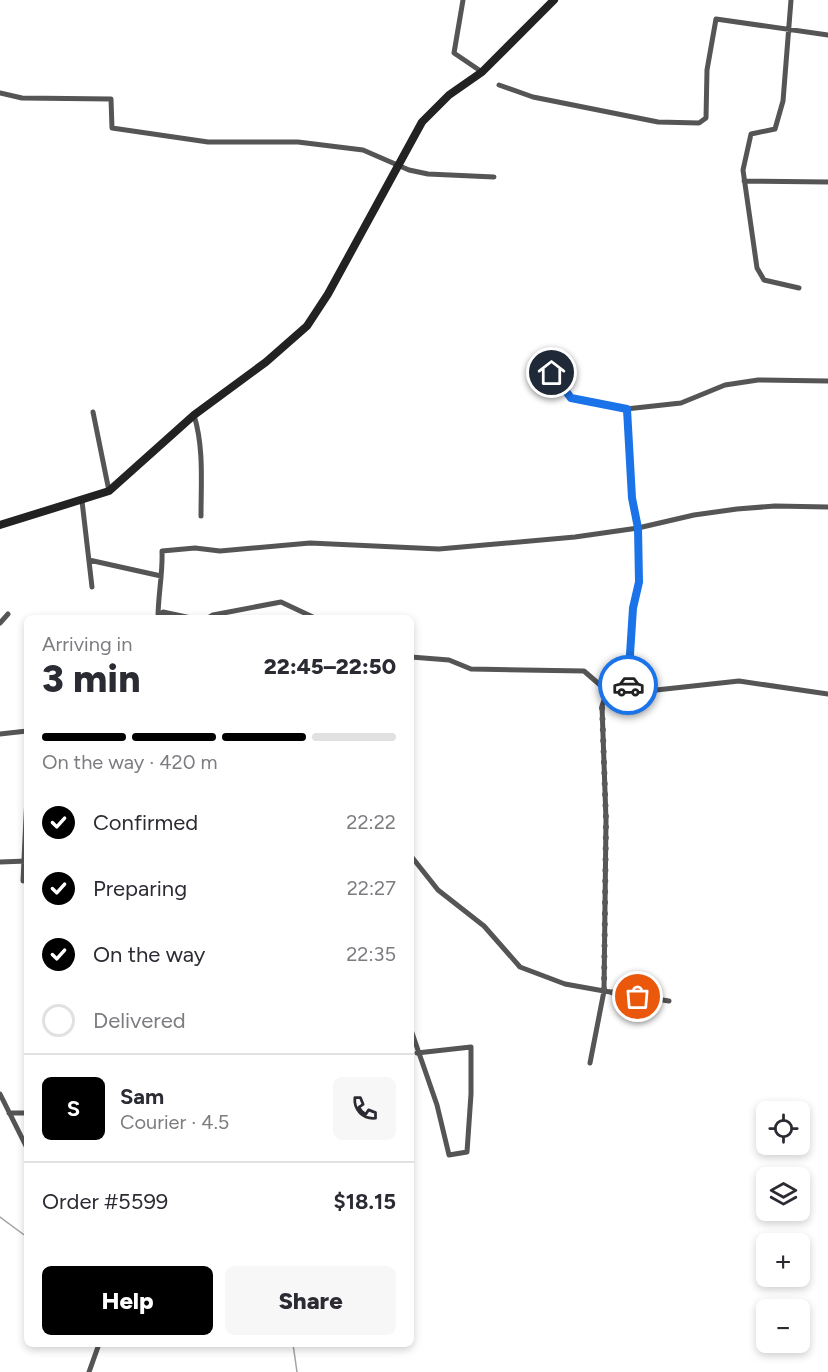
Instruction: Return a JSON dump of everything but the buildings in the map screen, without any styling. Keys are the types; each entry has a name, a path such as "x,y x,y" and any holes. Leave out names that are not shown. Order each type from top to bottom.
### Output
{"main road":[{"path":"0,523 82,501 109,490 194,416 266,362 307,326 328,294 422,122 449,95 482,72 554,0"}],"street":[{"path":"463,0 454,53 482,72"},
{"path":"791,0 783,101 775,129 751,134 742,170 757,268 764,280 800,288"},
{"path":"500,85 533,97 658,122 699,123 706,118 707,70 716,19 828,35"},
{"path":"0,93 22,98 111,99 112,128 208,142 298,142 363,150 428,174 494,177"},
{"path":"744,181 828,182"},
{"path":"552,373 571,398 627,409 681,403 725,385 758,380 828,381"},
{"path":"627,409 632,498 638,528 639,582 633,608 627,690"},
{"path":"93,412 109,490"},
{"path":"194,416 199,431 202,463 201,516"},
{"path":"82,501 92,587"},
{"path":"158,615 162,551 195,548 220,551 310,543 439,549 575,537 638,528 694,515 737,509 775,506 828,507"},
{"path":"89,560 161,576"},
{"path":"213,615 281,602 309,615"},
{"path":"160,615 163,612 177,615"},
{"path":"0,623 8,614"},
{"path":"414,657 449,660 471,669 585,671 607,691 647,691 739,681 828,694"},
{"path":"590,1063 604,991 606,820 602,706 607,691"},
{"path":"0,734 24,731"},
{"path":"414,860 438,890 484,926 520,967 565,984 669,1001"},
{"path":"0,862 24,861"},
{"path":"22,881 24,868"},
{"path":"414,1042 417,1053 437,1105 449,1155 467,1152 471,1047 417,1053"},
{"path":"0,1094 24,1142"},
{"path":"9,1113 24,1113"},
{"path":"90,1372 98,1347"}],"waterway":[{"path":"0,1217 24,1235"},
{"path":"293,1347 297,1372"}],"way so far":[{"path":"628,685 627,690 607,691 602,706 606,820 604,991 638,997"}],"route":[{"path":"552,373 571,398 627,409 632,498 638,528 639,582 633,608 628,685"}]}
